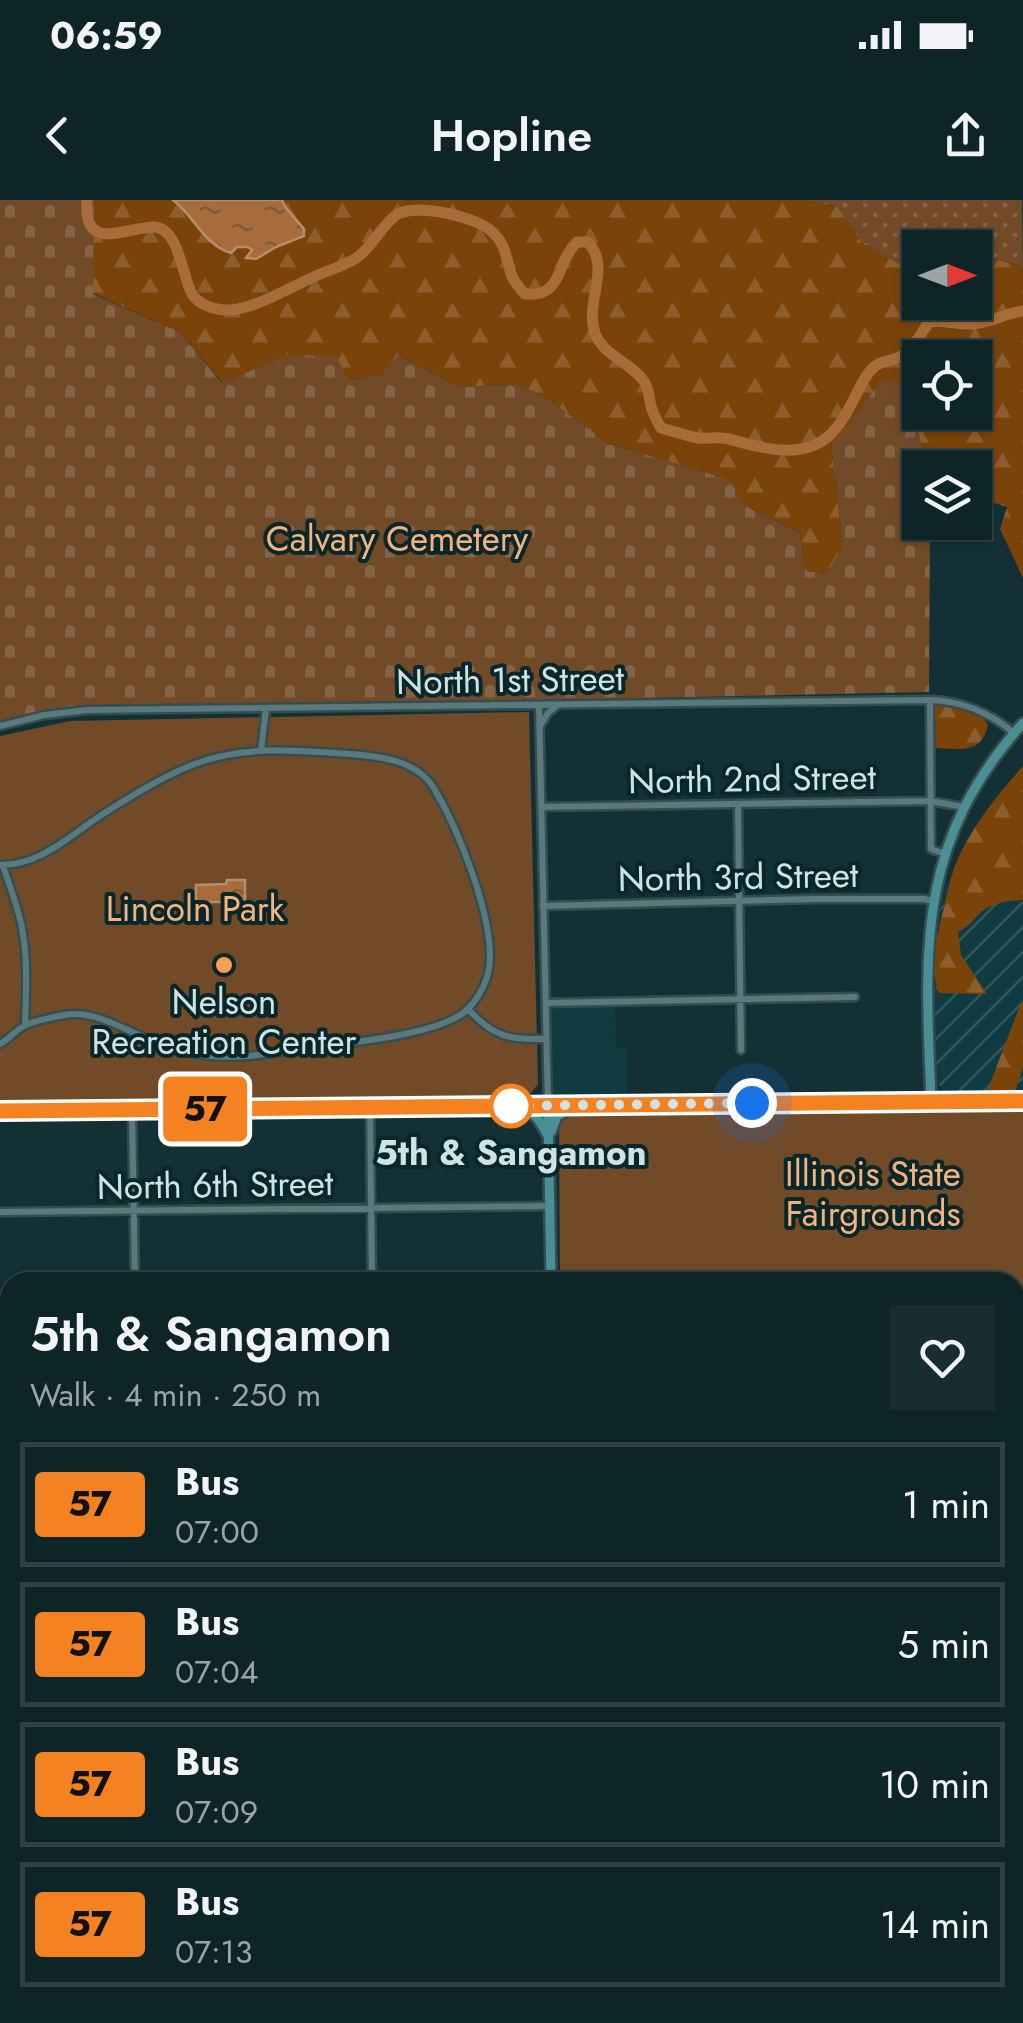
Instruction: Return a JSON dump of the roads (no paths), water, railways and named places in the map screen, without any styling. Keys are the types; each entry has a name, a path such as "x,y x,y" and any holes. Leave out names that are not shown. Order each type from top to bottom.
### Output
{"main road":[{"path":"930,1101 928,964 933,902 944,854 964,807 987,768 1023,723"},
{"path":"0,1111 1023,1101"},
{"path":"549,1139 559,1114 578,1105"},
{"path":"518,1106 540,1120 549,1139"},
{"path":"548,1106 551,1272"}],"street":[{"name":"North 1st Street","path":"0,726 63,712 930,700 968,706 1014,733"},
{"path":"930,700 931,849 944,854"},
{"path":"540,727 548,713 560,704"},
{"path":"539,705 548,1106"},
{"path":"261,750 266,708"},
{"path":"0,1044 25,1025 74,1014 86,1015 165,1046 228,1057 379,1039 454,1020 480,994 487,976 488,944 481,902 452,821 431,784 414,768 384,759 261,750 224,755 188,766 106,812 54,848 2,866 23,938 25,1025"},
{"name":"North 2nd Street","path":"541,806 930,801 964,807"},
{"path":"738,804 741,1050"},
{"name":"North 3rd Street","path":"544,906 815,900 933,902"},
{"path":"546,1003 855,998"},
{"path":"468,1009 485,1026 506,1037 546,1039"},
{"path":"370,1107 372,1272"},
{"path":"132,1110 135,1272"},
{"name":"North 6th Street","path":"0,1212 550,1206"},
{"path":"0,1587 0,1614"}],"water":[{"path":"173,200 282,200 304,229 304,236 256,259 246,258 252,250 237,247 231,253 222,249"},
{"path":"227,880 245,880 245,902 196,902 196,885 226,884"}],"waterway":[{"path":"87,200 87,216 98,232 152,227 168,234 192,294 202,303 221,310 259,302 350,262 364,252 390,220 404,212 443,212 490,230 503,246 512,276 525,294 547,290 558,277 570,250 577,242 588,242 598,263 593,309 595,333 604,348 645,383 661,428 698,438 725,438 781,450 808,447 831,434 872,369 906,353 929,322 973,324 1023,311"}],"place":[{"name":"Nelson Recreation Center","path":"224,965"},
{"name":"5th & Sangamon","path":"511,1106"}],"park label":[{"name":"Calvary Cemetery","path":"397,539"},
{"name":"Lincoln Park","path":"195,909"},
{"name":"Illinois State Fairgrounds","path":"873,1194"}]}
